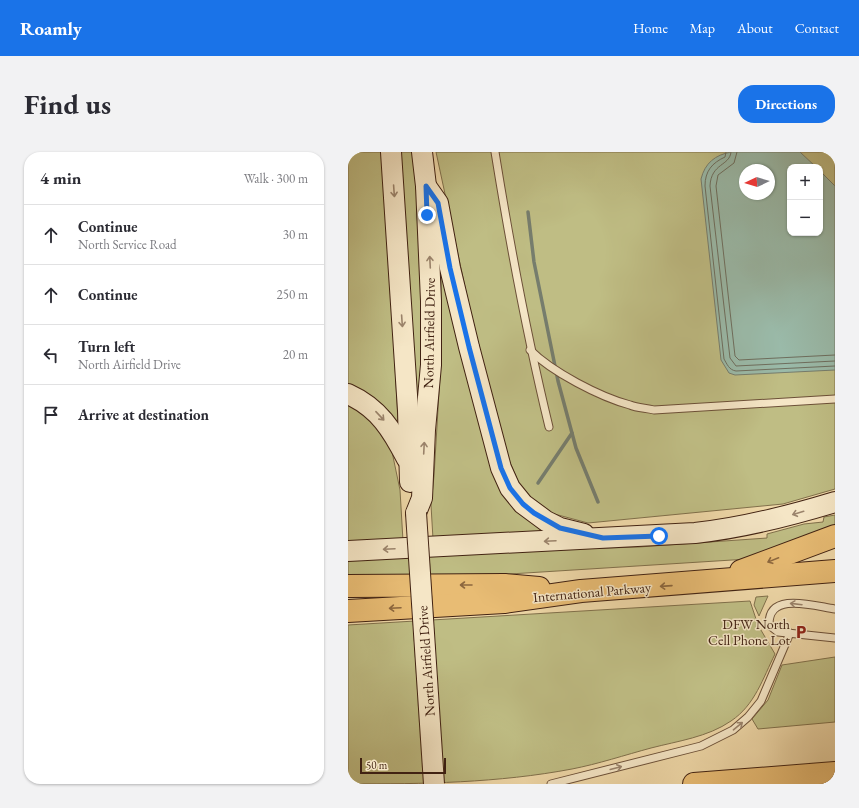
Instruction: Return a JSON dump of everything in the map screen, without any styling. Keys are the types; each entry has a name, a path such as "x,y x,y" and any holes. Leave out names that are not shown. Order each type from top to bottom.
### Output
{"highway":[{"path":"705,583 762,564 835,536"},
{"name":"International Parkway","path":"348,611 504,602 581,591 705,583 835,571"},
{"path":"348,586 505,585 581,591"},
{"path":"695,784 835,773"}],"main road":[{"name":"North Airfield Drive","path":"391,152 408,410 411,501 416,513 434,784"},
{"name":"North Airfield Drive","path":"416,513 422,498 425,430 431,366 431,301 426,186 422,152"},
{"path":"426,186 438,203 450,268 469,347 501,468 510,488 523,504 546,521 560,528 603,538"},
{"path":"348,394 358,399 377,413 393,431 410,464"},
{"path":"348,551 695,533 741,528 789,516 835,502"}],"lane":[{"path":"495,152 509,240 530,350 548,427"},
{"path":"530,350 547,365 613,400 631,406 654,410 835,399"},
{"path":"835,609 789,603 781,605 770,613 769,625 778,632 835,638"},
{"path":"551,784 701,746 734,730 762,701 790,633"}],"shaded area":[{"path":"348,152 384,152 398,423 392,425 348,390"},
{"path":"398,152 417,152 425,301 419,414 414,413"},
{"path":"436,152 831,152 835,157 835,489 783,504 588,523 547,512 521,488 502,444 479,352"},
{"path":"441,270 493,464 548,531 433,539 431,505 441,359"},
{"path":"348,402 372,416 391,447 400,490 403,541 348,543"},
{"path":"835,515 835,528 748,559 494,575 348,575 348,556 639,547 767,538 767,534 804,524 823,522 824,517"},
{"path":"768,596 759,616 754,605 756,597"},
{"path":"750,601 758,625 775,654 758,690 746,707 731,721 713,731 592,765 544,774 460,782 348,784 348,625"},
{"path":"835,657 835,722 758,729 752,719 768,700 782,665"}],"water":[{"path":"731,152 800,152 813,164 787,164 787,236 823,236 823,174 835,186 835,370 735,375 729,373 721,360 701,179 708,164 720,155"}],"waterway":[{"path":"528,212 534,262 558,381 576,448 598,502"},
{"path":"538,483 572,433"}],"place":[{"name":"DFW North Cell Phone Lot","path":"801,632"}],"route":[{"path":"427,215 426,186 438,203 450,268 469,347 501,468 510,488 523,504 534,513 560,528 603,538 659,536"}]}
